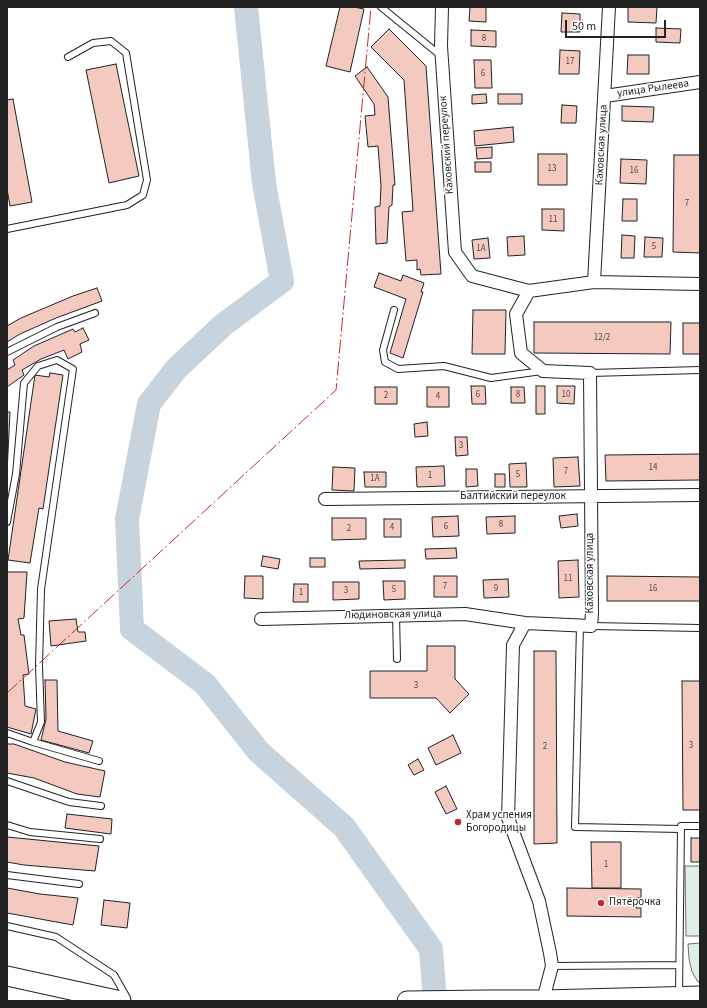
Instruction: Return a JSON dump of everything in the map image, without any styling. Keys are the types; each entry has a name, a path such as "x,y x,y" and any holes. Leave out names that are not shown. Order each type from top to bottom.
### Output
{"main road":[{"path":"7,976 122,1001"},
{"path":"407,1001 679,998 700,996"}],"street":[{"name":"Каховский переулок","path":"442,7 442,56 455,252 472,276 529,291"},
{"name":"Каховская улица","path":"594,282 610,7"},
{"name":"улица Рылеева","path":"605,96 700,82"},
{"path":"590,373 543,371 521,353 516,314 529,291 594,282 700,284"},
{"name":"Каховская улица","path":"525,623 585,626 592,613 590,373"},
{"name":"Балтийский переулок","path":"326,499 700,495"},
{"name":"Людиновская улица","path":"261,619 465,614 525,623"},
{"path":"525,623 513,645 508,818 539,901 552,966 544,1000"}],"lane":[{"path":"381,7 442,56"},
{"path":"7,229 126,205 143,195 147,180 126,53 111,41 92,43 68,57"},
{"path":"394,310 383,350 385,362 398,370 444,366 491,378 543,371"},
{"path":"7,352 57,327 95,313"},
{"path":"7,522 16,474 24,383 38,366 57,360 73,369 41,589 39,666 41,722 33,742"},
{"path":"590,373 700,370"},
{"path":"396,615 397,659"},
{"path":"681,829 575,827 585,626 700,628"},
{"path":"7,733 99,761"},
{"path":"7,781 69,802 101,806"},
{"path":"7,825 30,832 100,839"},
{"path":"679,998 681,826 700,826"},
{"path":"7,875 79,884"},
{"path":"7,926 56,937 114,975 129,1001"},
{"path":"552,966 679,965"}],"green space":[{"path":"685,866 700,866 700,936 686,936"},
{"path":"700,943 700,982 698,982 692,972 688,944"}],"building":[{"path":"340,7 364,9 350,72 326,66"},
{"path":"470,7 486,7 486,22 469,21"},
{"path":"628,7 657,7 656,23 628,22"},
{"path":"562,13 580,14 580,32 561,32"},
{"path":"656,28 681,29 680,43 656,42"},
{"path":"389,29 426,66 441,274 421,275 420,269 417,270 417,260 406,261 402,212 413,211 404,80 371,47"},
{"path":"471,30 496,31 496,47 471,46"},
{"path":"560,50 580,51 579,74 559,74"},
{"path":"628,55 649,55 649,74 627,74"},
{"path":"474,60 491,60 492,88 475,88"},
{"path":"116,64 139,176 109,183 86,70"},
{"path":"367,67 388,97 395,185 393,185 392,205 389,207 387,243 376,244 375,207 380,206 381,186 378,146 368,147 365,116 375,115 374,104 355,76"},
{"path":"486,94 487,103 472,104 472,95"},
{"path":"498,94 522,94 522,104 498,104"},
{"path":"13,99 32,202 10,206 7,189 7,100"},
{"path":"562,105 577,106 576,123 561,123"},
{"path":"622,106 654,107 653,122 622,121"},
{"path":"513,127 514,142 475,146 474,131"},
{"path":"492,147 492,158 477,159 476,148"},
{"path":"538,154 567,154 567,185 538,185"},
{"path":"674,155 700,155 700,253 673,252"},
{"path":"621,159 647,160 646,184 620,183"},
{"path":"475,162 491,162 491,172 475,172"},
{"path":"623,199 637,199 637,221 622,221"},
{"path":"542,209 564,209 564,231 542,230"},
{"path":"622,235 635,236 634,258 621,258"},
{"path":"524,236 525,255 508,256 507,237"},
{"path":"645,237 663,238 662,257 644,257"},
{"path":"488,238 490,258 474,259 472,240"},
{"path":"379,273 401,281 403,275 424,283 421,292 423,292 403,358 390,353 406,299 374,287"},
{"path":"97,288 102,301 56,318 20,334 7,342 7,326 21,318 73,296"},
{"path":"473,310 506,310 505,354 472,354"},
{"path":"534,322 671,322 670,354 534,353"},
{"path":"683,323 700,323 700,354 683,354"},
{"path":"83,328 89,340 80,344 82,352 68,359 64,350 41,359 22,370 24,375 7,387 7,370 15,365 13,360 34,346 73,329 75,332"},
{"path":"50,373 63,375 43,509 39,508 30,563 8,560 35,375 49,377"},
{"path":"471,386 485,386 486,404 472,404"},
{"path":"536,386 545,386 545,414 536,414"},
{"path":"557,386 575,386 574,404 557,403"},
{"path":"375,387 397,387 397,404 375,404"},
{"path":"427,387 449,387 449,407 427,407"},
{"path":"511,387 524,387 525,403 511,403"},
{"path":"7,412 10,412 7,473"},
{"path":"427,422 428,436 415,437 414,424"},
{"path":"455,437 467,437 468,455 456,456"},
{"path":"700,454 700,480 606,481 605,455"},
{"path":"578,457 580,486 554,487 553,458"},
{"path":"526,463 527,487 510,487 509,464"},
{"path":"444,466 445,486 417,487 416,467"},
{"path":"333,467 355,468 354,491 332,490"},
{"path":"466,469 477,469 478,486 466,487"},
{"path":"364,472 386,472 386,487 365,487"},
{"path":"495,474 505,474 505,487 495,487"},
{"path":"577,514 578,526 561,528 559,516"},
{"path":"458,516 459,536 433,537 432,517"},
{"path":"515,516 515,533 487,534 486,517"},
{"path":"332,518 366,518 366,539 332,540"},
{"path":"384,519 401,519 401,537 384,537"},
{"path":"456,548 457,558 426,559 425,549"},
{"path":"263,556 280,559 278,569 261,566"},
{"path":"310,558 325,558 325,567 310,567"},
{"path":"405,560 405,568 360,569 359,561"},
{"path":"578,560 579,597 559,598 558,561"},
{"path":"7,572 27,572 24,618 18,619 21,635 24,635 29,674 23,675 25,706 36,709 31,734 7,727"},
{"path":"245,576 263,576 263,599 244,598"},
{"path":"434,576 457,576 457,597 434,597"},
{"path":"607,576 700,577 700,601 607,601"},
{"path":"508,579 509,597 484,598 483,580"},
{"path":"383,581 405,581 405,599 384,600"},
{"path":"333,582 359,582 359,599 333,600"},
{"path":"294,584 308,584 308,602 293,602"},
{"path":"76,619 78,632 85,632 86,641 51,646 49,621"},
{"path":"427,646 455,646 455,679 469,694 450,713 436,698 370,698 370,671 427,671"},
{"path":"534,651 556,651 557,843 534,844"},
{"path":"45,680 57,680 58,731 93,741 89,753 41,740 46,719"},
{"path":"682,681 700,681 700,810 683,810"},
{"path":"453,735 461,753 436,765 428,748"},
{"path":"7,744 14,744 65,762 105,771 100,797 77,794 34,778 7,773"},
{"path":"418,759 424,770 414,775 408,765"},
{"path":"446,786 457,809 446,814 435,792"},
{"path":"67,814 112,819 111,834 65,828"},
{"path":"7,837 99,846 95,871 24,865 7,862"},
{"path":"691,838 700,838 700,862 691,862"},
{"path":"591,842 621,842 621,888 592,888"},
{"path":"7,888 40,894 78,898 73,925 7,913"},
{"name":"Пятёрочка","path":"567,888 641,889 641,898 636,898 636,908 641,908 641,917 567,916"},
{"path":"104,900 130,903 127,928 101,925"}],"waterway":[{"path":"246,7 264,183 282,281 223,325 176,369 149,404 127,519 132,629 205,684 259,752 344,827 431,949 435,1001"}],"power":[{"path":"7,693 336,390 371,7"}],"place":[{"name":"Храм успения Богородицы","path":"458,822"},
{"name":"Пятёрочка","path":"601,903"}]}
